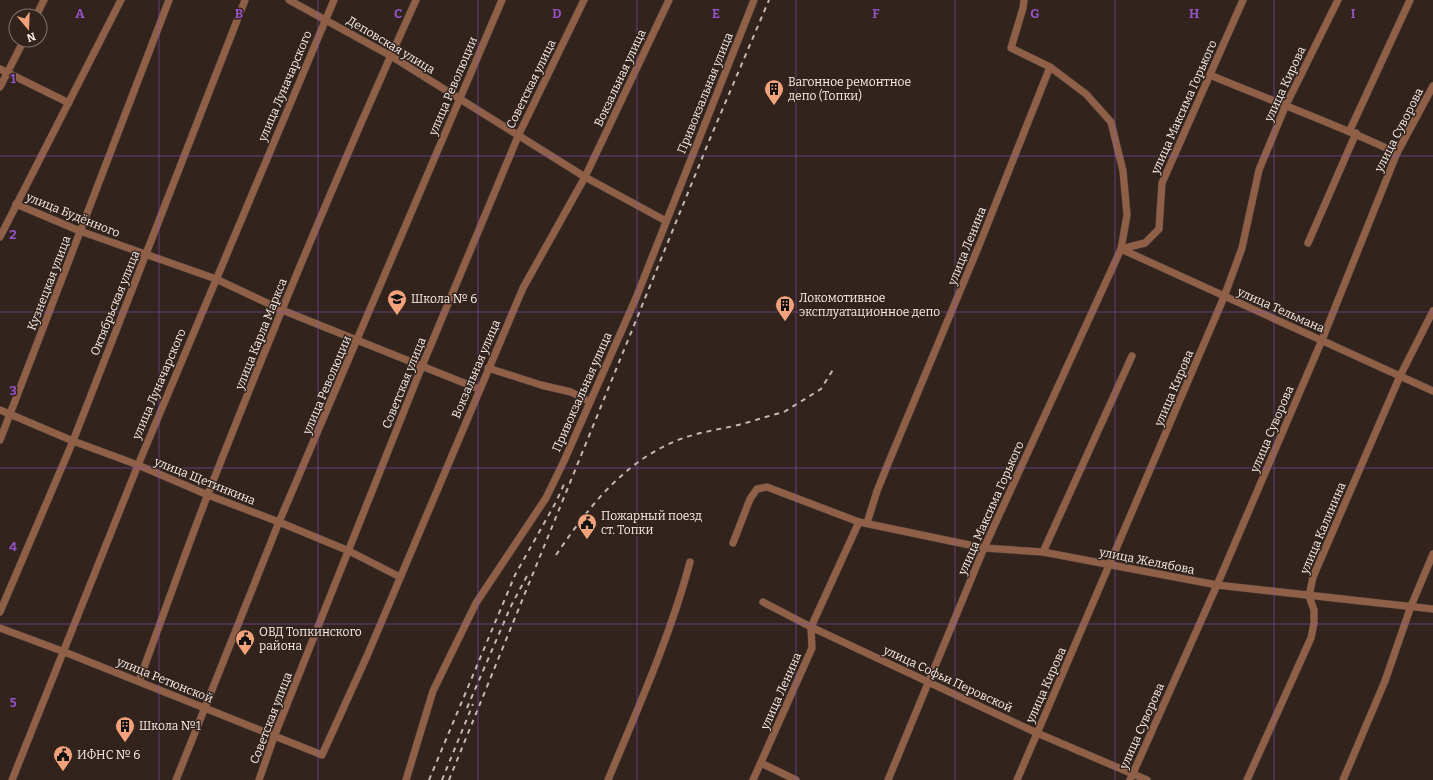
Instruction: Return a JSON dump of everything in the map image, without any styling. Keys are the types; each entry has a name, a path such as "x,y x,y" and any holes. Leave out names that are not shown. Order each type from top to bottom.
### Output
{"street":[{"path":"0,237 121,0"},
{"name":"Кузнецкая улица","path":"0,440 170,0"},
{"name":"Октябрьская улица","path":"0,612 73,441 147,255 245,0"},
{"name":"Деповская улица","path":"289,0 391,56 519,134 585,177 666,221"},
{"name":"улица Луначарского","path":"12,780 62,651 138,465 334,0"},
{"name":"улица Карла Маркса","path":"139,681 208,495 282,310 416,0"},
{"name":"улица Революции","path":"176,780 279,522 502,0"},
{"name":"Советская улица","path":"259,780 274,737 422,366 519,134 584,0"},
{"name":"Вокзальная улица","path":"322,755 400,577 523,288 585,177 669,0"},
{"name":"Привокзальная улица","path":"406,780 433,691 476,603 546,498 590,402 636,298 754,0"},
{"name":"улица Максима Горького","path":"888,780 984,548 1121,249 1127,215 1123,171 1111,122 1086,94 1050,67 1011,48 1024,0"},
{"name":"улица Максима Горького","path":"1121,249 1145,243 1159,229 1162,182 1243,0"},
{"name":"улица Кирова","path":"1017,780 1111,565 1224,297 1242,248 1259,170 1285,107 1338,0"},
{"path":"1308,243 1353,132 1410,0"},
{"path":"0,87 20,48"},
{"name":"улица Ленина","path":"867,523 879,484 980,243 1050,67"},
{"path":"0,69 69,103"},
{"path":"1210,75 1285,107 1353,132 1396,153"},
{"name":"улица Суворова","path":"1132,777 1217,585 1322,340 1396,153 1433,86"},
{"name":"улица Будённого","path":"16,204 80,231 216,279 282,310 479,389"},
{"name":"улица Тельмана","path":"1121,249 1433,391"},
{"name":"улица Калинина","path":"1247,780 1311,638 1314,623 1314,610 1309,596 1313,577 1400,376 1433,311"},
{"path":"1043,552 1132,356"},
{"path":"488,368 541,385 572,392 590,402"},
{"name":"улица Щетинкина","path":"0,410 73,441 138,465 208,495 349,551 400,577"},
{"name":"улица Желябова","path":"733,543 750,498 757,488 767,487 859,522 984,548 1043,552 1217,585 1433,609"},
{"path":"810,627 859,522"},
{"path":"1343,780 1385,681 1411,606 1433,554"},
{"path":"608,780 666,639 690,562"},
{"name":"улица Софьи Перовской","path":"763,602 810,627 1037,733 1132,777 1147,780"},
{"name":"улица Ленина","path":"753,780 812,648 810,627"},
{"name":"улица Ретюнской","path":"0,628 139,681 274,737 322,755"},
{"path":"761,763 796,780"}],"railway":[{"path":"449,780 709,141 769,0"},
{"path":"556,555 581,520 608,488 640,461 658,449 678,440 784,412 821,389 834,368"},
{"path":"429,780 515,575 556,502 565,482"},
{"path":"467,708 511,606 528,574"},
{"path":"442,780 473,704"}],"place":[{"name":"Вагонное ремонтное депо (Топки)","path":"774,106"},
{"name":"Школа № 6","path":"397,316"},
{"name":"Локомотивное эксплуатационное депо","path":"785,322"},
{"name":"Пожарный поезд ст. Топки","path":"587,540"},
{"name":"ОВД Топкинского района","path":"245,656"},
{"name":"Школа №1","path":"125,743"},
{"name":"ИФНС № 6","path":"63,772"}]}
